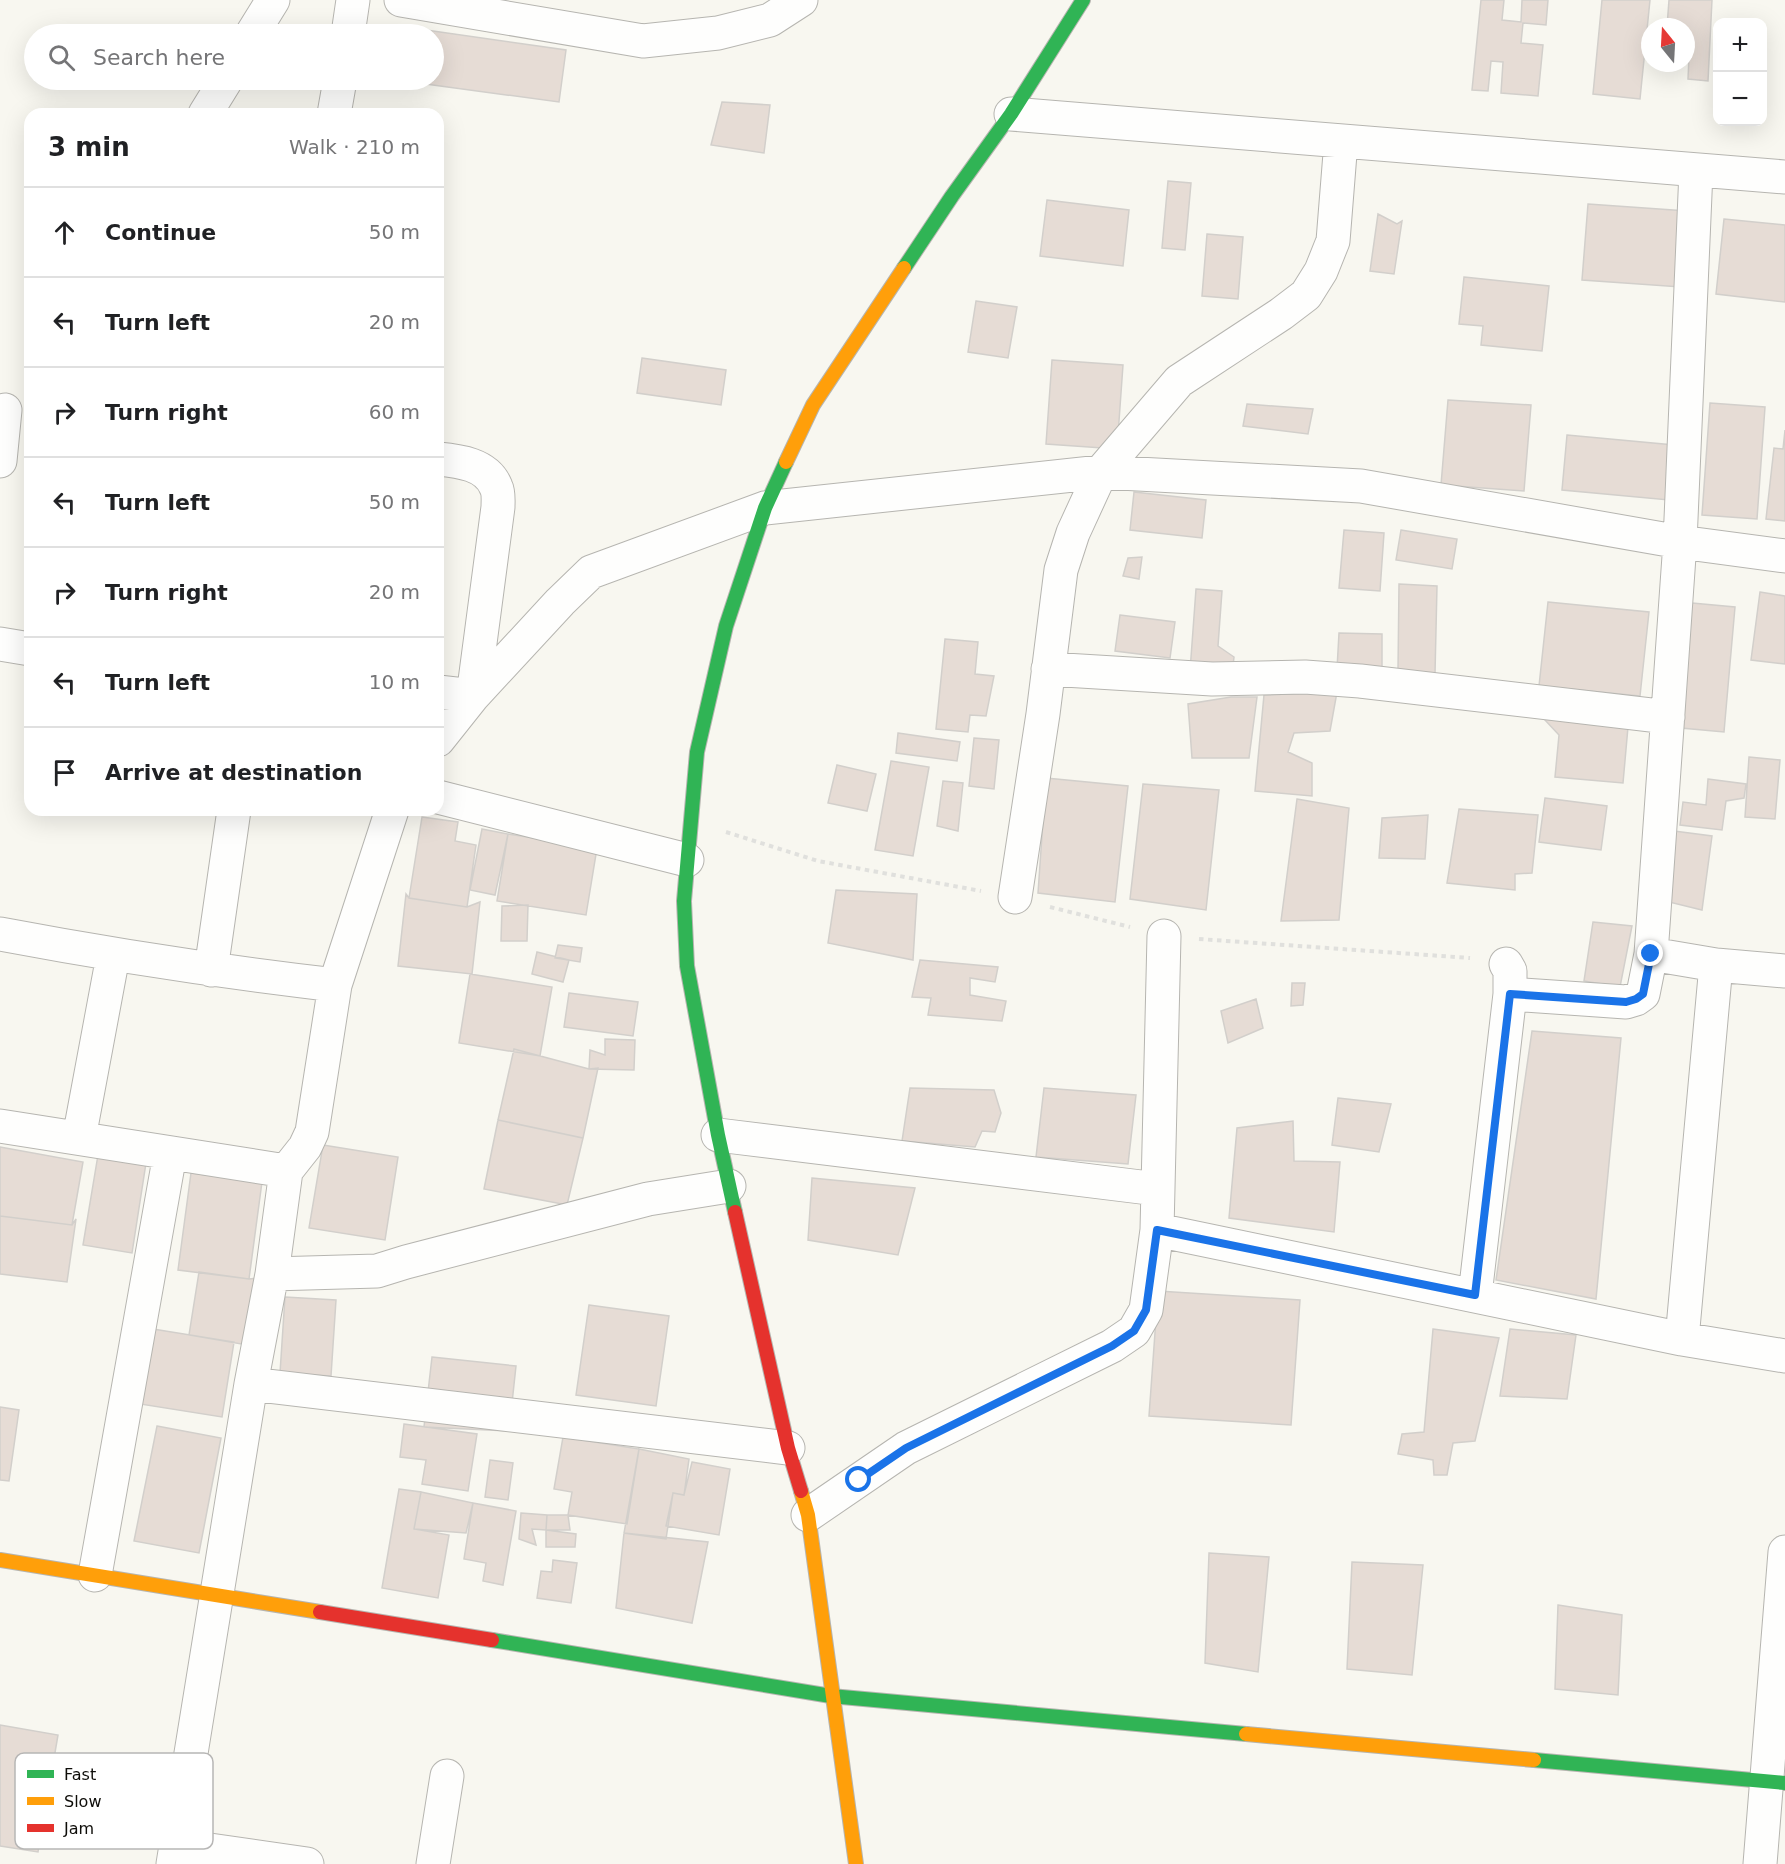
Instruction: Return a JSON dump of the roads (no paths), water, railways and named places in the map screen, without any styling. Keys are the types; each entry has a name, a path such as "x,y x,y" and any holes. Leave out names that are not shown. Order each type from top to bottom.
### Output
{"street":[{"path":"258,24 273,0"},
{"path":"350,24 354,0"},
{"path":"401,0 643,41 717,33 770,20 801,0"},
{"path":"856,1864 831,1696 808,1515 788,1448 729,1186 687,966 684,901 697,752 726,626 765,508 813,405 952,196 1011,114 1083,0"},
{"path":"209,108 220,90"},
{"path":"335,108 338,90"},
{"path":"1011,114 1785,177"},
{"path":"1015,897 1043,714 1061,570 1073,533 1101,472 1179,381 1306,295 1321,271 1333,242 1341,141"},
{"path":"1475,1295 1508,979 1626,1002 1643,994 1651,954 1680,542 1696,171"},
{"path":"0,461 12,410"},
{"path":"444,460 465,462 487,474 497,488 498,507 473,696"},
{"path":"444,732 473,696 560,602 591,573 765,508 1101,472 1360,486 1680,542 1785,556"},
{"path":"0,644 24,648"},
{"path":"1048,669 1212,679 1305,677 1360,681 1668,717"},
{"path":"444,693 473,696"},
{"path":"444,799 687,860"},
{"path":"211,970 233,816"},
{"path":"190,1753 251,1384 272,1274 286,1171 305,1147 312,1132 335,985 391,816"},
{"path":"0,934 113,956 335,985"},
{"path":"808,1515 906,1448 1112,1346 1134,1331 1146,1310 1157,1230 1164,936"},
{"path":"1651,954 1716,965 1785,971"},
{"path":"79,1138 113,956"},
{"path":"1682,1339 1716,965"},
{"path":"0,1126 286,1171"},
{"path":"718,1136 1157,1189"},
{"path":"94,1575 170,1154"},
{"path":"272,1274 376,1271 648,1199 729,1186"},
{"path":"1157,1230 1682,1339 1785,1356"},
{"path":"251,1384 788,1448"},
{"path":"1760,1864 1775,1783 1785,1552"},
{"path":"0,1560 831,1696 1775,1783"},
{"path":"433,1864 447,1776"},
{"path":"174,1855 307,1864"}]}
